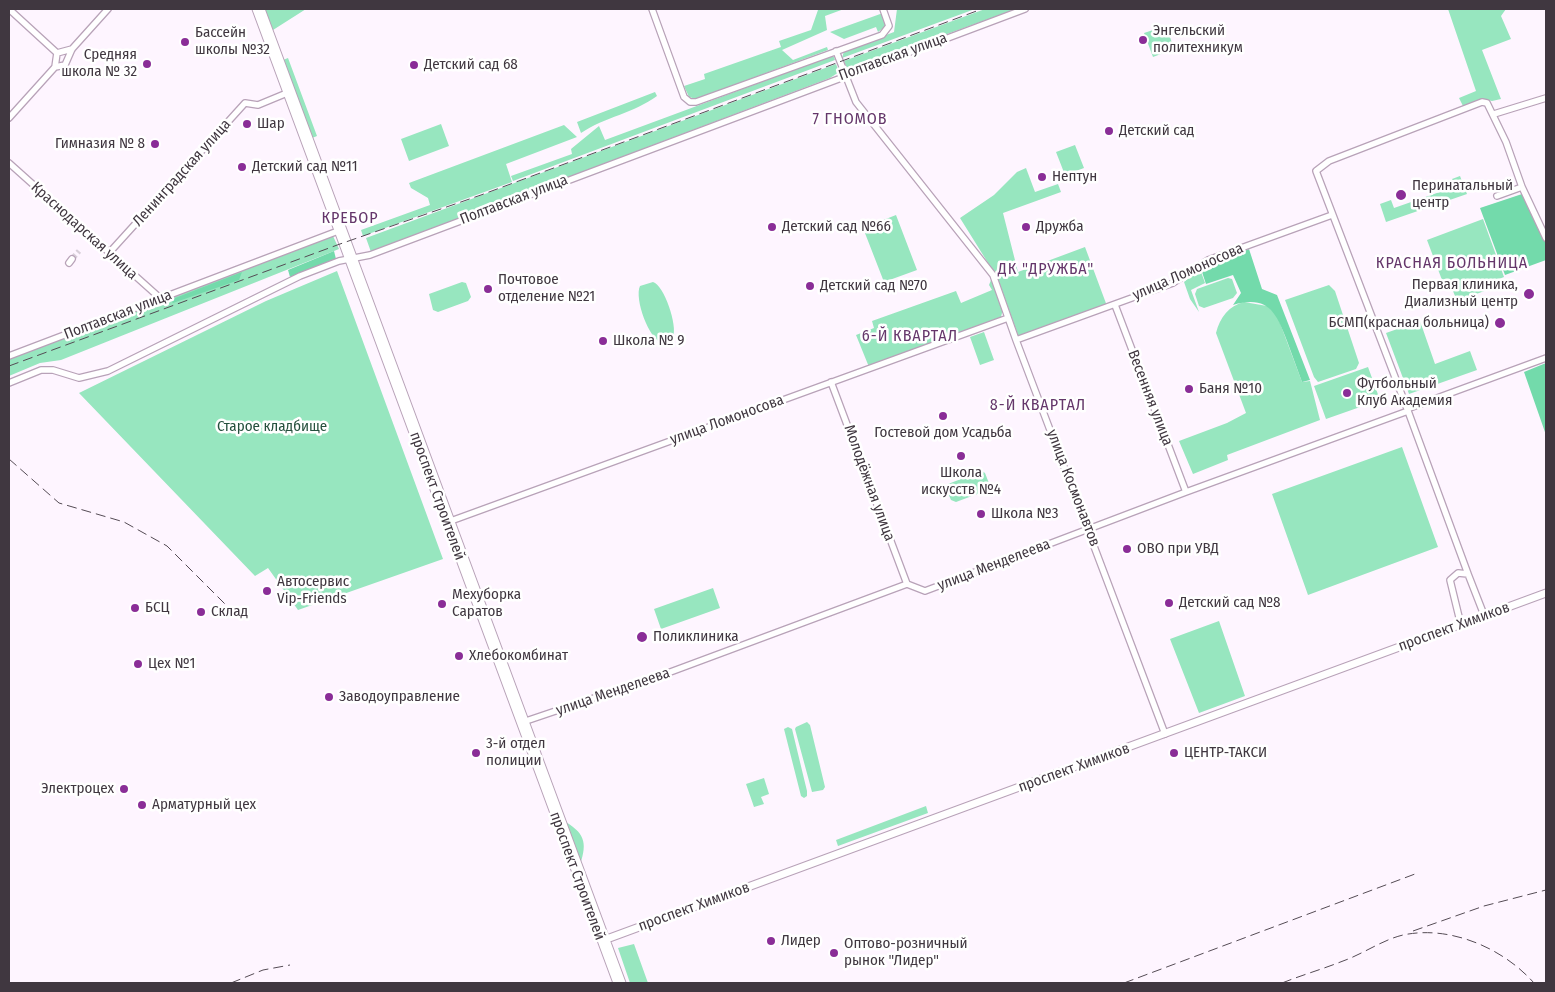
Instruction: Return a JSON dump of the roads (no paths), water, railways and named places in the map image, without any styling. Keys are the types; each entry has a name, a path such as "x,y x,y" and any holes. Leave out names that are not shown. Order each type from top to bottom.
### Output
{"main road":[{"name":"проспект Строителей","path":"256,9 287,94 341,230"},
{"name":"проспект Строителей","path":"261,9 604,940 622,983"},
{"name":"проспект Химиков","path":"604,940 1546,593"},
{"name":"проспект Строителей","path":"604,940 617,983"}],"street":[{"path":"9,9 57,53"},
{"path":"9,118 55,67 65,65 72,48 108,9"},
{"name":"Полтавская улица","path":"652,9 684,97 690,102 696,102 882,34 889,26 883,9"},
{"name":"Полтавская улица","path":"9,383 41,370 53,370 79,378 108,371 293,280 1024,9"},
{"path":"55,67 54,60 57,53 72,48"},
{"name":"улица Космонавтов","path":"836,51 856,102 993,275 1165,734"},
{"name":"Ленинградская улица","path":"109,253 245,104 258,105 287,94"},
{"path":"1494,114 1546,98"},
{"path":"1484,615 1316,171 1321,166 1482,102 1487,103 1494,114 1522,187 1546,238"},
{"name":"Краснодарская улица","path":"9,163 160,298"},
{"path":"1497,196 1522,187"},
{"name":"улица Ломоносова","path":"1016,340 1173,283 1208,260 1332,215"},
{"name":"Полтавская улица","path":"9,356 341,230"},
{"name":"Весенняя улица","path":"1115,305 1186,492"},
{"name":"улица Ломоносова","path":"449,521 1008,318"},
{"name":"улица Менделеева","path":"524,722 671,672 907,584 925,590 1546,358"},
{"name":"Молодёжная улица","path":"832,382 907,584"},
{"path":"1458,626 1459,617 1450,580 1458,573 1468,574"}],"tunnel":[{"path":"72,259 79,251"}],"railway":[{"path":"9,366 340,244 481,195 982,9"},
{"path":"9,459 59,503 124,522 167,546 240,619"},
{"path":"1124,983 1415,874"},
{"path":"1413,931 1484,906 1546,890"},
{"path":"1282,983 1350,958 1395,937 1421,933 1439,933 1475,942 1507,959 1534,983"},
{"path":"231,983 263,970 290,965"}],"place":[{"name":"Энгельский политехникум","path":"1143,40"},
{"name":"Бассейн школы №32","path":"185,42"},
{"name":"Средняя школа № 32","path":"147,64"},
{"name":"Детский сад 68","path":"414,65"},
{"name":"Шар","path":"247,124"},
{"name":"Детский сад","path":"1109,131"},
{"name":"Гимназия № 8","path":"155,144"},
{"name":"Детский сад №11","path":"242,167"},
{"name":"Нептун","path":"1042,177"},
{"name":"Перинатальный центр","path":"1401,195"},
{"name":"Детский сад №66","path":"772,227"},
{"name":"Дружба","path":"1026,227"},
{"name":"Детский сад №70","path":"810,286"},
{"name":"Почтовое отделение №21","path":"488,289"},
{"name":"Первая клиника, Диализный центр","path":"1529,294"},
{"name":"БСМП(красная больница)","path":"1500,323"},
{"name":"Школа № 9","path":"603,341"},
{"name":"Баня №10","path":"1189,389"},
{"name":"Футбольный Клуб Академия","path":"1347,393"},
{"name":"Гостевой дом Усадьба","path":"943,416"},
{"name":"Школа искусств №4","path":"961,456"},
{"name":"Школа №3","path":"981,514"},
{"name":"ОВО при УВД","path":"1127,549"},
{"name":"Автосервис Vip-Friends","path":"267,591"},
{"name":"Детский сад №8","path":"1169,603"},
{"name":"Мехуборка Саратов","path":"442,604"},
{"name":"БСЦ","path":"135,608"},
{"name":"Склад","path":"201,612"},
{"name":"Поликлиника","path":"642,637"},
{"name":"Хлебокомбинат","path":"459,656"},
{"name":"Цех №1","path":"138,664"},
{"name":"Заводоуправление","path":"329,697"},
{"name":"3-й отдел полиции","path":"476,753"},
{"name":"ЦЕНТР-ТАКСИ","path":"1174,753"},
{"name":"Электроцех","path":"124,789"},
{"name":"Арматурный цех","path":"142,805"},
{"name":"Лидер","path":"771,941"},
{"name":"Оптово-розничный рынок \"Лидер\"","path":"834,953"}],"district":[{"name":"7 ГНОМОВ","path":"850,120"},
{"name":"КРЕБОР","path":"350,219"},
{"name":"КРАСНАЯ БОЛЬНИЦА","path":"1452,264"},
{"name":"ДК \"ДРУЖБА\"","path":"1046,270"},
{"name":"6-Й КВАРТАЛ","path":"910,337"},
{"name":"8-Й КВАРТАЛ","path":"1038,406"}],"park label":[{"name":"Старое кладбище","path":"272,427"}]}
